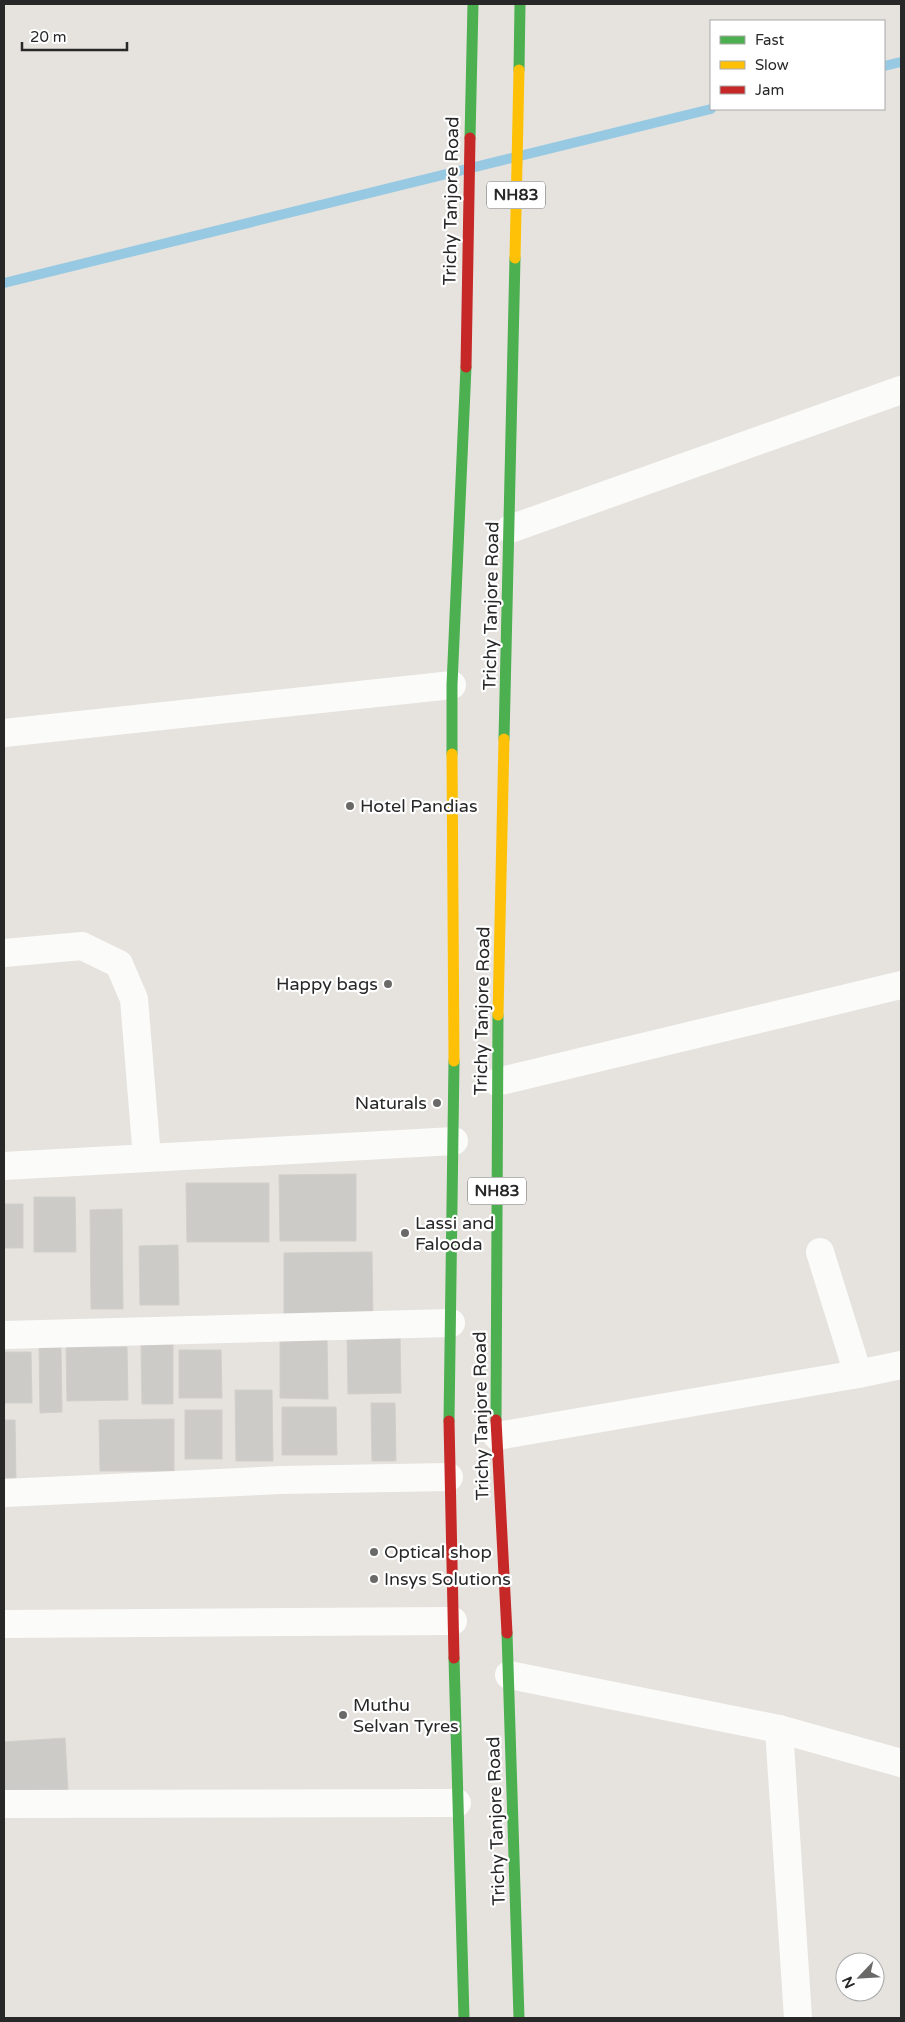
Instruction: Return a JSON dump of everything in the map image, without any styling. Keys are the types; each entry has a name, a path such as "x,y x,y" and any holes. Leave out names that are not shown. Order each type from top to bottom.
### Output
{"highway":[{"name":"Trichy Tanjore Road","path":"464,2018 449,1476 454,1141 452,684 466,374 473,4"},
{"name":"Trichy Tanjore Road","path":"518,2018 509,1675 497,1436 497,1082 514,363 520,4"}],"street":[{"path":"510,529 901,390"},
{"path":"4,733 452,684"},
{"path":"4,953 82,946 119,964 134,999 147,1158"},
{"path":"497,1082 901,985"},
{"path":"4,1166 454,1141"},
{"path":"820,1252 858,1374"},
{"path":"4,1335 451,1323"},
{"path":"497,1436 858,1374 901,1364"},
{"path":"4,1493 281,1480 449,1476"},
{"path":"4,1624 453,1621"},
{"path":"509,1675 779,1729 901,1763"},
{"path":"779,1729 798,2018"},
{"path":"4,1804 458,1803"}],"building":[{"path":"356,1174 356,1241 280,1241 279,1175"},
{"path":"186,1183 269,1183 269,1242 187,1242"},
{"path":"34,1197 75,1197 76,1252 34,1252"},
{"path":"4,1204 23,1204 23,1248 4,1248"},
{"path":"122,1209 123,1309 91,1309 90,1210"},
{"path":"178,1245 179,1305 140,1305 139,1246"},
{"path":"372,1252 373,1320 284,1321 284,1253"},
{"path":"347,1335 400,1335 401,1393 348,1394"},
{"path":"327,1339 328,1399 280,1398 280,1340"},
{"path":"173,1344 173,1404 142,1404 141,1345"},
{"path":"39,1347 61,1347 62,1412 40,1413"},
{"path":"66,1347 127,1347 128,1400 67,1401"},
{"path":"179,1350 221,1350 222,1398 179,1398"},
{"path":"4,1352 31,1352 32,1403 4,1403"},
{"path":"235,1390 272,1390 273,1461 236,1461"},
{"path":"371,1403 395,1403 396,1461 372,1461"},
{"path":"282,1407 336,1407 337,1455 282,1455"},
{"path":"185,1410 222,1410 222,1459 185,1459"},
{"path":"174,1419 174,1471 100,1471 99,1420"},
{"path":"4,1420 15,1420 16,1478 4,1478"},
{"path":"65,1738 68,1790 4,1794 4,1742"}],"waterway":[{"path":"885,66 901,62"},
{"path":"4,283 710,109"}],"traffic: fast":[{"path":"470,138 473,4"},
{"path":"519,70 520,4"},
{"path":"504,739 515,258"},
{"path":"452,754 452,685 466,367"},
{"path":"496,1420 498,1015"},
{"path":"449,1421 454,1061"},
{"path":"507,1633 519,2018"},
{"path":"454,1658 464,2018"}],"traffic: slow":[{"path":"515,258 519,70"},
{"path":"498,1015 504,739"},
{"path":"452,754 454,1061"}],"traffic: jam":[{"path":"466,367 470,138"},
{"path":"496,1420 507,1633"},
{"path":"449,1421 454,1658"}],"place":[{"name":"Hotel Pandias","path":"350,806"},
{"name":"Happy bags","path":"388,984"},
{"name":"Naturals","path":"437,1103"},
{"name":"Lassi and Falooda","path":"405,1233"},
{"name":"Optical shop","path":"374,1552"},
{"name":"Insys Solutions","path":"374,1579"},
{"name":"Muthu Selvan Tyres","path":"343,1715"}]}
